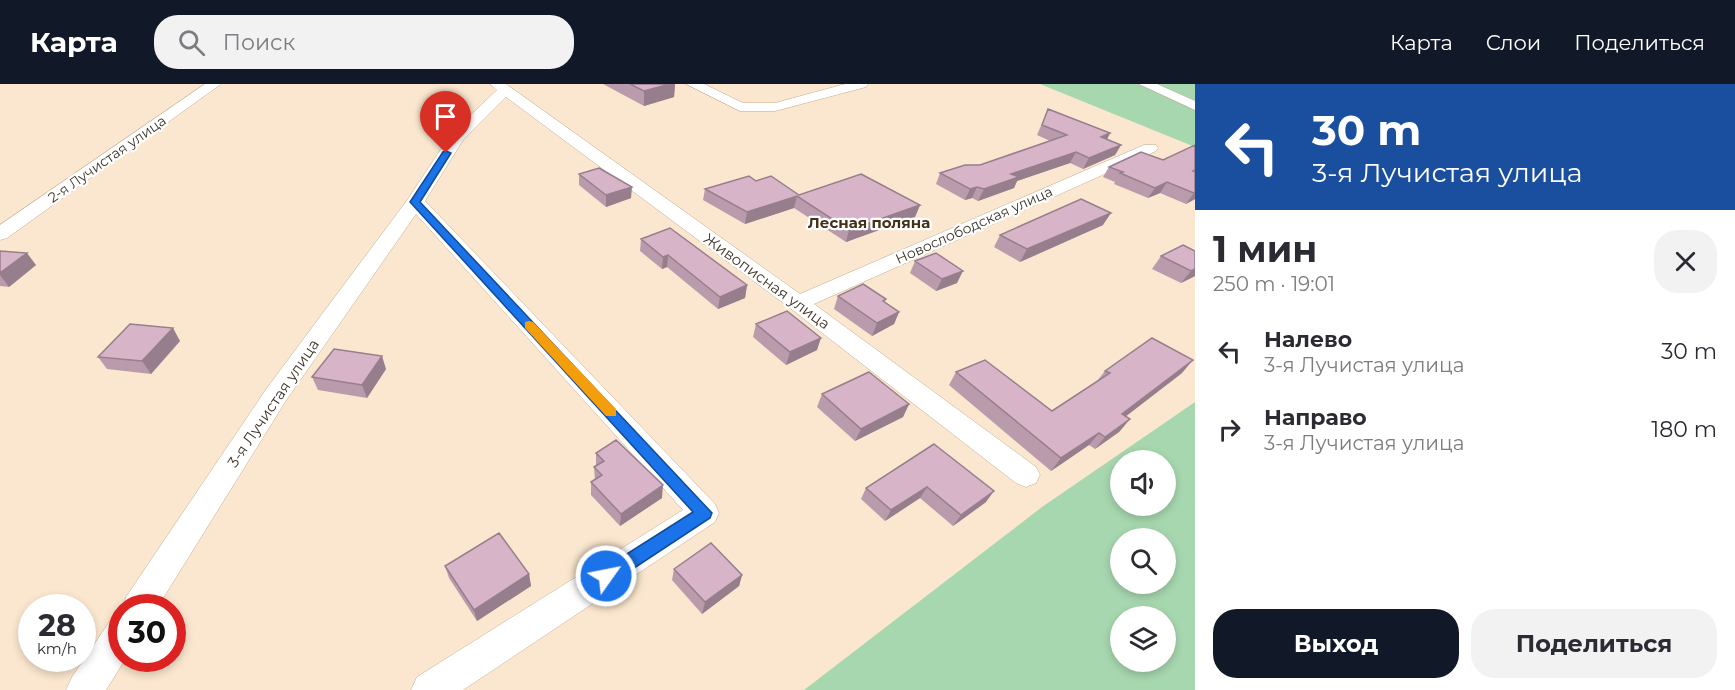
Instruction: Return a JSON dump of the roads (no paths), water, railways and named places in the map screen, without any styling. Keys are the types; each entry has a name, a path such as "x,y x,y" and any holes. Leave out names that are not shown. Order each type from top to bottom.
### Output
{"street":[{"name":"2-я Лучистая улица","path":"0,234 214,84"},
{"path":"693,84 740,107 775,107 861,84"},
{"path":"1146,84 1195,106"},
{"name":"3-я Лучистая улица","path":"147,594 276,395 415,202 457,137 501,87"},
{"name":"Живописная улица","path":"501,87 798,303 1026,475"},
{"name":"Новослободская улица","path":"798,303 1150,148"},
{"path":"415,202 704,513 430,690"},
{"path":"85,690 108,655"}],"district":[{"name":"Лесная поляна","path":"869,222"}]}
